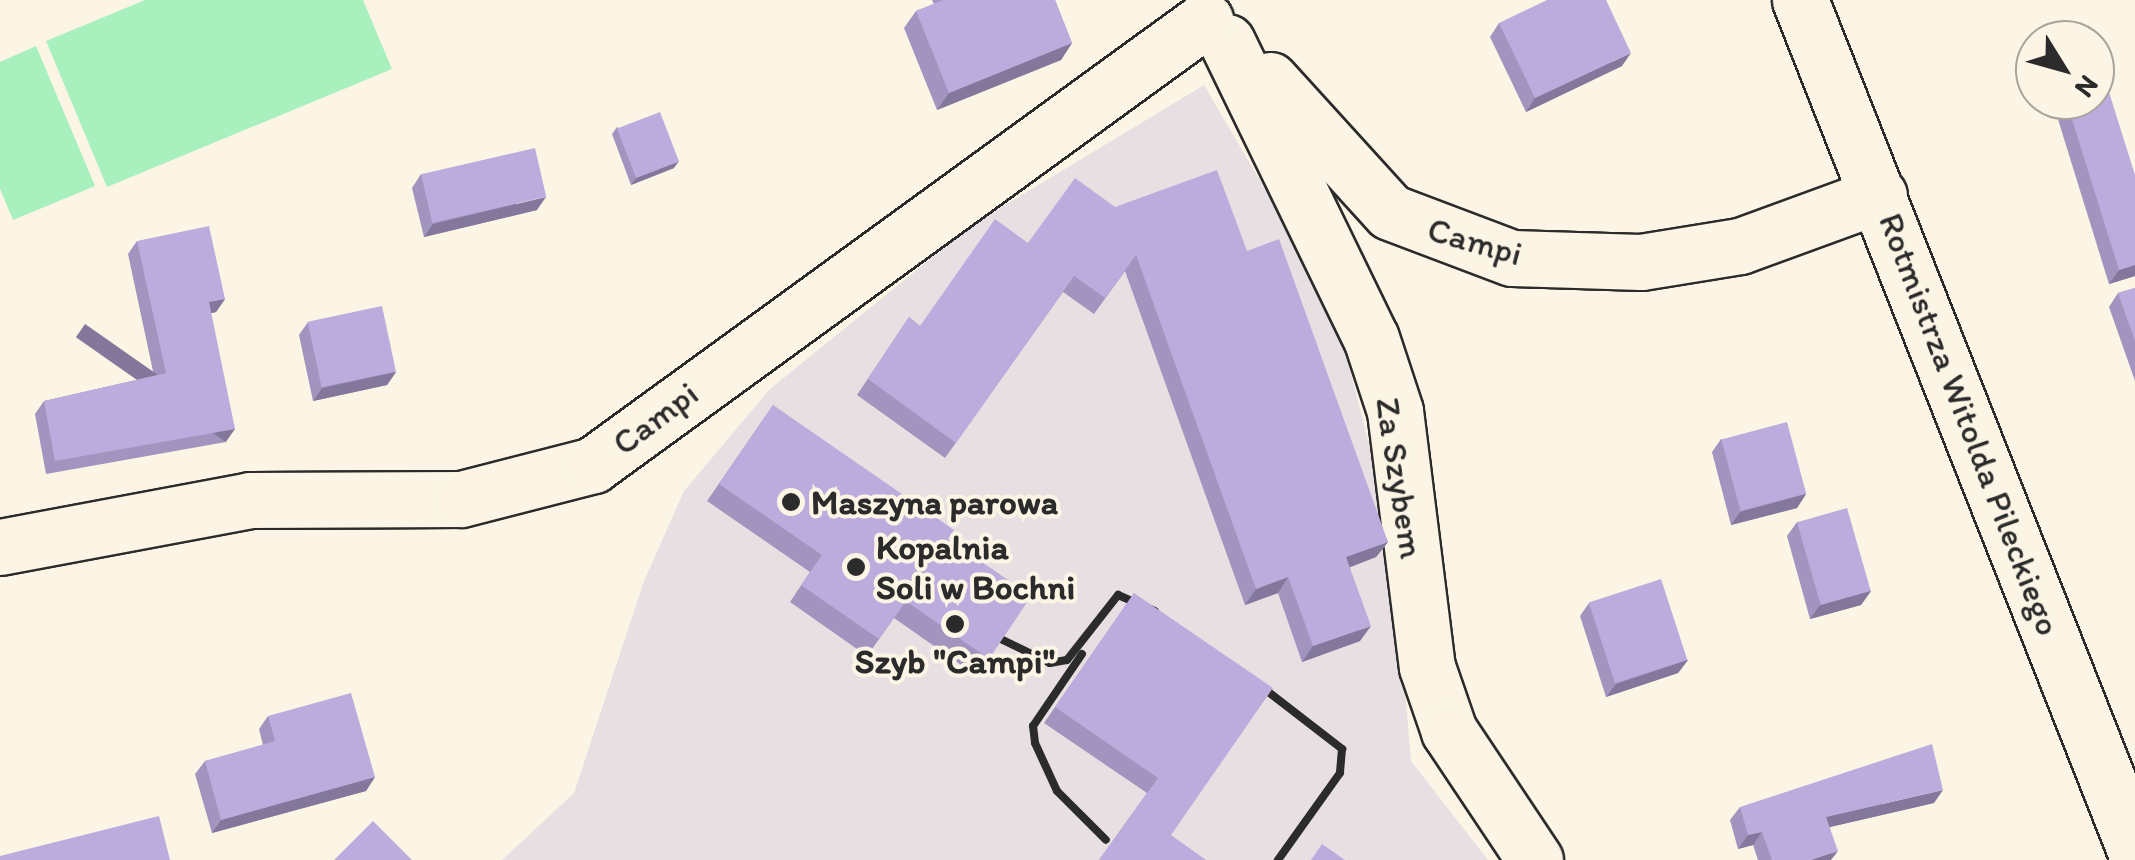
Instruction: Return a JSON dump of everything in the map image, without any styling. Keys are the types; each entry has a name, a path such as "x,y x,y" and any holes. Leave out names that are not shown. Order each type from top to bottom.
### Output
{"street":[{"name":"Rotmistrza Witolda Pileckiego","path":"1800,0 2135,850"},
{"name":"Campi","path":"0,547 250,500 461,499 593,464 1207,21 1243,48 1390,212 1512,258 1641,262 1740,246 1879,194"},
{"name":"Za Szybem","path":"1207,21 1372,338 1395,411 1428,666 1449,731 1535,860"}],"shaded area":[{"name":"Kopalnia Soli w Bochni","path":"1204,85 1334,307 1392,534 1411,761 1488,860 502,860 574,793 644,581 684,491 770,389 972,225"}],"green space":[{"path":"145,0 363,0 392,69 107,187 46,41"},
{"path":"36,46 95,186 13,220 0,189 0,62"}],"building":[{"path":"943,0 1055,0 1072,43 949,93 916,11"},
{"path":"1547,0 1606,0 1631,53 1535,98 1499,23"},
{"path":"2115,111 2135,175 2135,265 2119,270 2072,120 2115,120"},
{"path":"660,112 679,161 636,178 617,128"},
{"path":"535,148 546,197 432,223 421,174"},
{"path":"1217,170 1247,251 1279,239 1388,542 1346,557 1371,626 1313,646 1288,577 1256,589 1136,255 1105,298 1074,276 956,443 868,379 909,317 920,326 995,219 1028,243 1075,178 1115,207"},
{"path":"209,226 225,299 209,302 235,429 55,461 44,401 166,373 137,241"},
{"path":"2135,288 2135,341 2118,293"},
{"path":"382,306 396,372 322,387 308,322"},
{"path":"773,405 954,530 948,539 1031,596 989,659 906,601 879,639 801,585 822,555 719,484"},
{"path":"1787,422 1806,493 1740,511 1721,440"},
{"path":"1847,508 1871,591 1821,605 1797,522"},
{"path":"1661,579 1687,660 1615,683 1589,602"},
{"path":"1134,593 1273,688 1171,835 1206,860 1099,860 1158,778 1055,707"},
{"path":"351,693 375,777 221,820 205,761 275,741 268,716"},
{"path":"1932,744 1943,790 1826,817 1838,851 1811,860 1772,860 1762,832 1748,835 1740,807"},
{"path":"159,816 170,860 0,860 0,856"},
{"path":"373,821 412,860 334,860"},
{"path":"1322,844 1345,860 1311,860"}],"railway":[{"path":"976,627 1050,663 1067,660 1118,595 1155,611"},
{"path":"1082,654 1033,726 1035,743 1057,791 1106,840"},
{"path":"1249,677 1342,749 1340,773 1278,860"}],"place":[{"name":"Maszyna parowa","path":"791,502"},
{"name":"Kopalnia Soli w Bochni","path":"856,567"},
{"name":"Szyb \"Campi\"","path":"955,624"}]}
